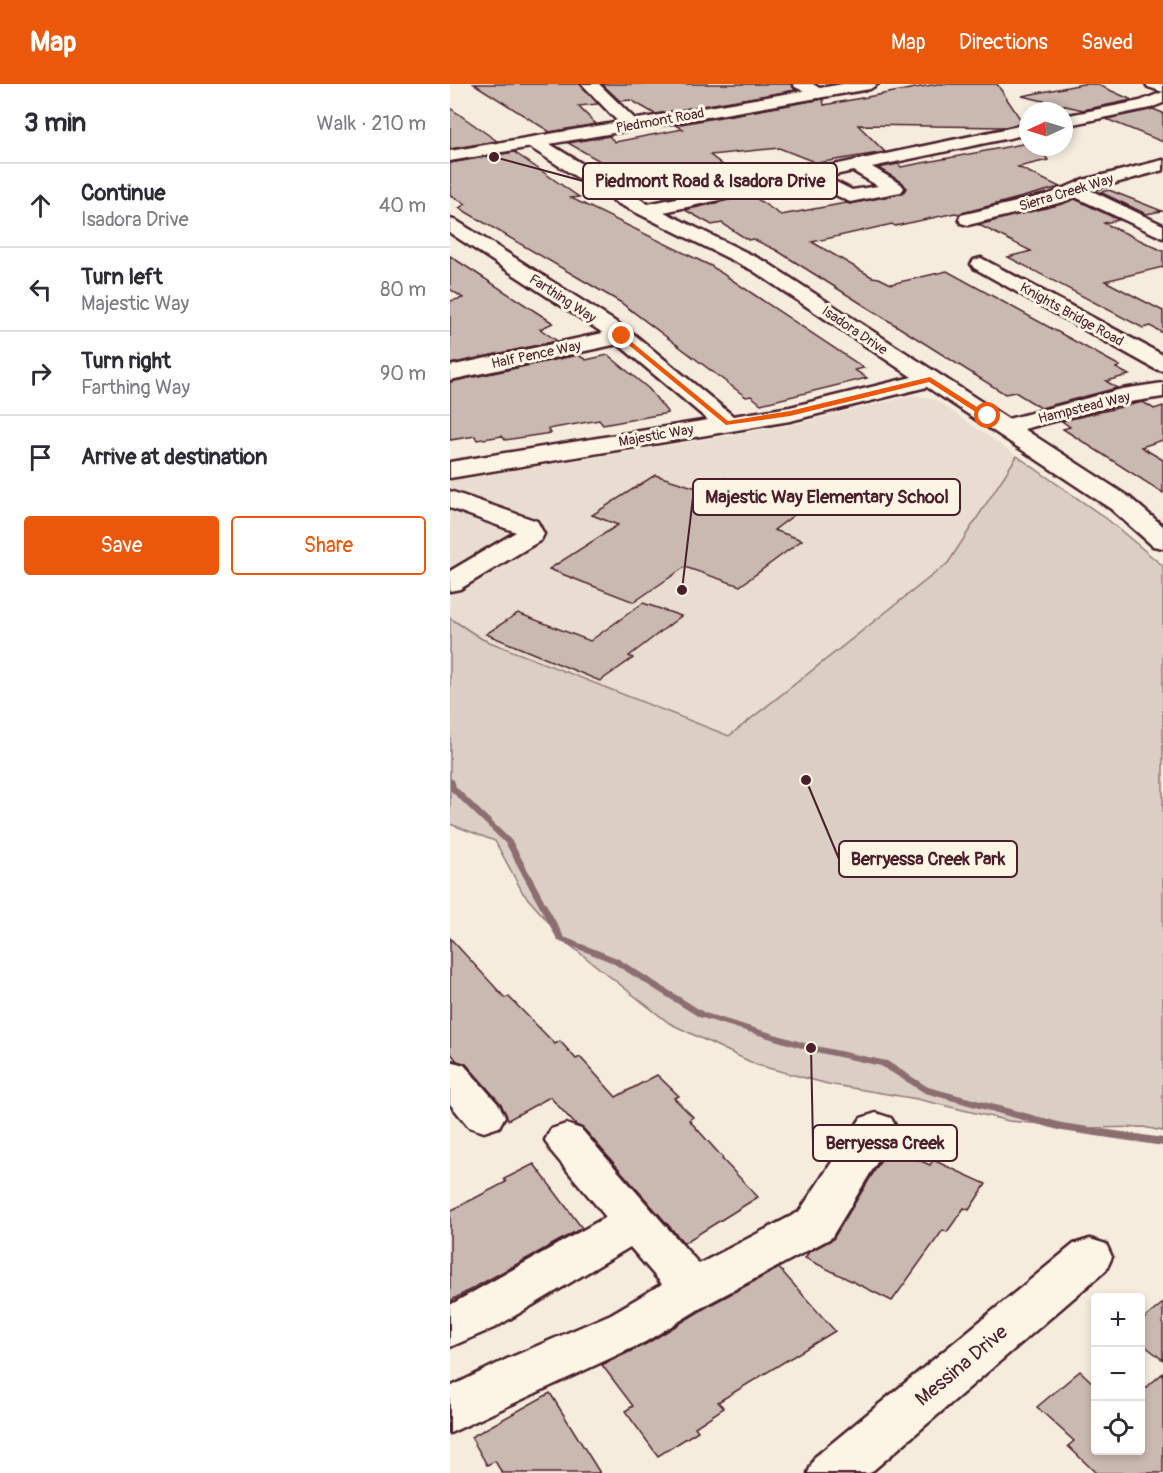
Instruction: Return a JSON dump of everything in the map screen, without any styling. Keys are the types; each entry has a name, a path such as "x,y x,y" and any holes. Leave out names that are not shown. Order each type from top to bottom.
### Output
{"street":[{"path":"590,84 631,125"},
{"path":"801,84 819,93"},
{"name":"Piedmont Road","path":"450,156 870,84"},
{"path":"1154,84 1163,87"},
{"path":"1073,119 1156,104"},
{"path":"646,210 1019,131"},
{"path":"909,135 934,148"},
{"name":"Isadora Drive","path":"534,142 624,199 759,266 1120,503 1163,540"},
{"path":"774,167 850,196 895,188 855,165"},
{"name":"Sierra Creek Way","path":"968,219 1056,198 1089,184 1163,165"},
{"path":"1075,190 1163,232"},
{"name":"Farthing Way","path":"450,225 622,336 726,423"},
{"name":"Knights Bridge Road","path":"981,264 1163,364"},
{"name":"Half Pence Way","path":"450,373 622,336"},
{"name":"Majestic Way","path":"450,470 790,414 930,380"},
{"name":"Hampstead Way","path":"1005,427 1122,396 1163,390"},
{"path":"450,499 528,527 531,534 450,583"},
{"path":"450,1076 484,1116"},
{"path":"450,1411 524,1374 628,1328 693,1289 814,1224 876,1129"},
{"path":"566,1140 693,1289"},
{"path":"450,1327 480,1313 635,1222"},
{"name":"Messina Drive","path":"833,1473 1090,1257"}],"shaded area":[{"path":"914,395 934,399 1017,456 948,563 729,736 482,639 450,618 450,481 787,426"},
{"path":"1017,456 1107,519 1163,566 1163,1131 1143,1127 1087,1128 1009,1121 917,1099 828,1084 757,1065 669,1023 566,942 523,893 495,841 450,824 450,618 482,639 729,736 948,563"}],"building":[{"path":"474,84 580,84 598,104 578,106 596,124 550,132"},
{"path":"602,84 791,84 796,90 655,114 631,100 620,101"},
{"path":"937,84 997,84 1019,117 1019,124 1005,127 858,125 885,152 817,163 779,148 710,155 736,175 726,176 735,183 665,198 568,143 609,136 615,142 683,129 675,125 823,99 824,105"},
{"path":"1083,84 1096,84 1132,100 1083,110 1073,108 1073,102 1048,102 1022,96"},
{"path":"450,108 497,141 450,149"},
{"path":"1153,109 1163,113 1163,142 1106,119"},
{"path":"1019,145 1019,156 1045,156 1048,160 1018,167 1060,187 959,214 895,226 892,224 812,242 872,277 891,284 947,271 1120,366 1116,368 1129,375 1106,381 1117,388 1041,408 1015,392 1005,394 776,250 753,239 748,240 722,223 712,225 685,210 751,195 781,215 850,204 903,193 906,188 903,183 878,168 898,164 901,167"},
{"path":"514,152 579,197 571,198 711,266 864,368 855,370 867,378 761,404 751,396 746,397 620,302 459,208 466,204 450,195 450,163"},
{"path":"1109,190 1162,211 1146,214 1100,192"},
{"path":"1075,199 1119,220 1104,223 1163,251 1163,267 1105,281 1163,311 1163,333 1150,326 1143,328 1008,257 1031,251 979,225"},
{"path":"450,256 553,323 540,329 557,341 450,364 450,301 463,298 450,289"},
{"path":"578,355 586,360 608,355 649,389 668,413 603,425 599,420 548,429 551,433 505,440 502,436 477,440 475,436 450,440 450,382"},
{"path":"1143,402 1154,409 1163,406 1163,440 1141,447 1163,460 1163,493 1063,429 1070,427 1062,421"},
{"path":"655,475 706,491 724,478 810,503 774,530 802,540 740,586 685,567 634,602 549,569 618,525 592,515"},
{"path":"643,603 681,616 629,656 633,658 600,681 486,634 518,613 590,641"},
{"path":"450,938 505,998 509,997 555,1044 560,1041 576,1059 580,1057 616,1097 657,1075 679,1096 674,1098 693,1117 689,1120 758,1197 684,1243 583,1128 576,1125 550,1097 508,1120 501,1104 466,1064 457,1061 450,1052"},
{"path":"889,1147 930,1165 933,1160 986,1184 969,1210 964,1208 947,1232 943,1230 892,1301 805,1258 809,1252 833,1239"},
{"path":"534,1164 582,1228 450,1301 450,1211 506,1182 504,1179"},
{"path":"779,1268 835,1331 718,1402 724,1408 695,1427 698,1431 658,1456 625,1411 633,1406 602,1365 646,1344 710,1305"},
{"path":"1163,1303 1163,1360 1145,1346 1145,1318"},
{"path":"1080,1371 1091,1381 1091,1455 1145,1455 1145,1389 1163,1373 1163,1473 1096,1473 1068,1446 1074,1441 1037,1407"},
{"path":"550,1393 600,1473 502,1473 495,1461 487,1465 471,1437"}],"waterway":[{"path":"450,780 453,788 509,843 561,939 614,960 702,1015 811,1048 884,1063 925,1090 1062,1127 1163,1142"}],"place":[{"name":"Piedmont Road & Isadora Drive","path":"494,157"},
{"name":"Majestic Way Elementary School","path":"682,590"},
{"name":"Berryessa Creek Park","path":"806,780"},
{"name":"Berryessa Creek","path":"811,1048"}],"route":[{"path":"622,336 726,423 790,414 930,380 988,416"}]}
